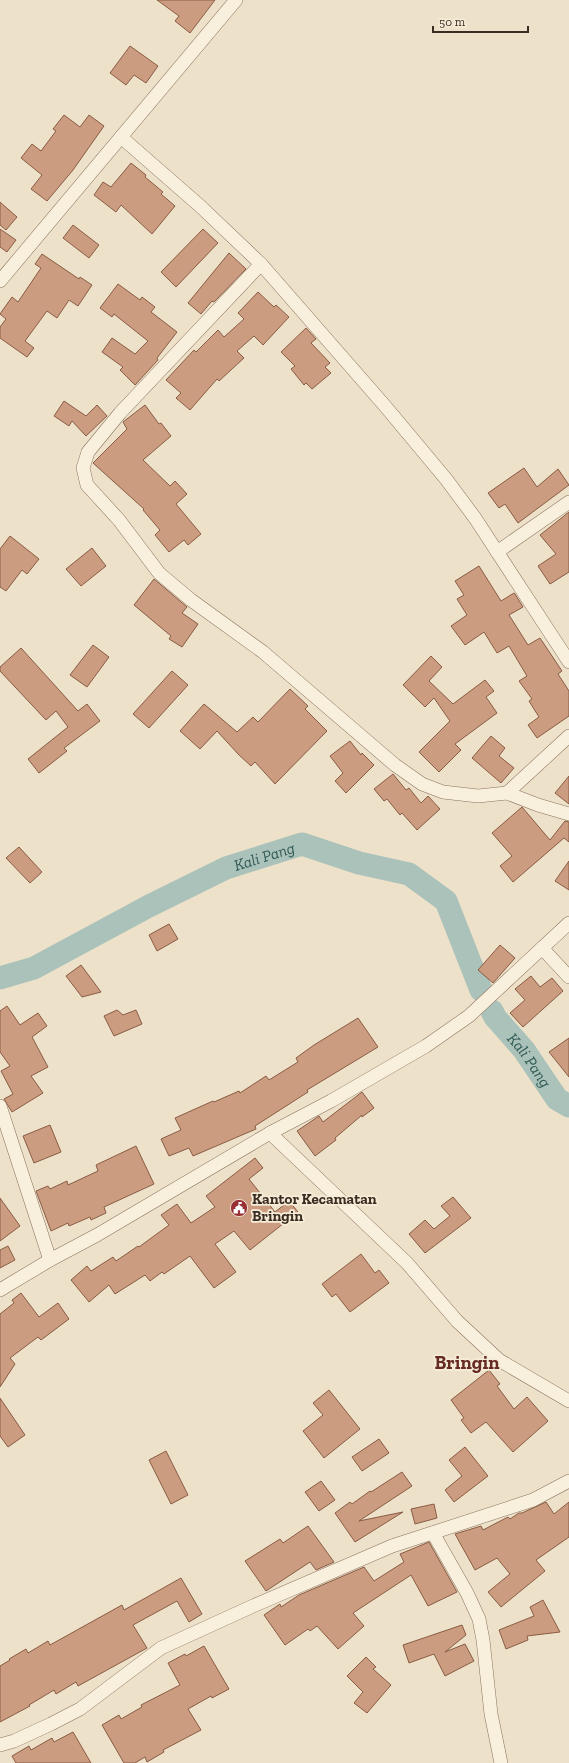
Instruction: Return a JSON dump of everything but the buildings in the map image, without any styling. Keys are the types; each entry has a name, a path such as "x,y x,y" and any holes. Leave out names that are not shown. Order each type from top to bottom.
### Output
{"street":[{"path":"0,281 236,0"},
{"path":"121,137 200,206 261,264 386,406 446,479 497,552 569,662"},
{"path":"261,264 120,413 88,452 83,468 87,485 119,520 159,573 191,600 263,652 395,765 422,784 443,792 478,796 507,793 538,805 569,814"},
{"path":"497,552 569,502"},
{"path":"507,793 569,736"},
{"path":"0,1290 50,1260 97,1235 270,1133 331,1101 426,1046 469,1016 569,923"},
{"path":"542,948 569,977"},
{"path":"0,1106 50,1260"},
{"path":"270,1133 407,1263 457,1321 499,1360 569,1401"},
{"path":"0,1745 14,1741 80,1709 160,1648 386,1549 533,1500 569,1481"},
{"path":"433,1533 467,1593 479,1619 483,1640 491,1714 501,1763"}],"waterway":[{"name":"Kali Pang","path":"0,978 34,968 149,906 226,868 302,844 359,863 409,874 446,901 481,990"},
{"name":"Kali Pang","path":"492,1011 495,1017 524,1050 557,1099 569,1106"}],"place":[{"name":"Kantor Kecamatan Bringin","path":"239,1208"}],"district":[{"name":"Bringin","path":"467,1362"}]}
